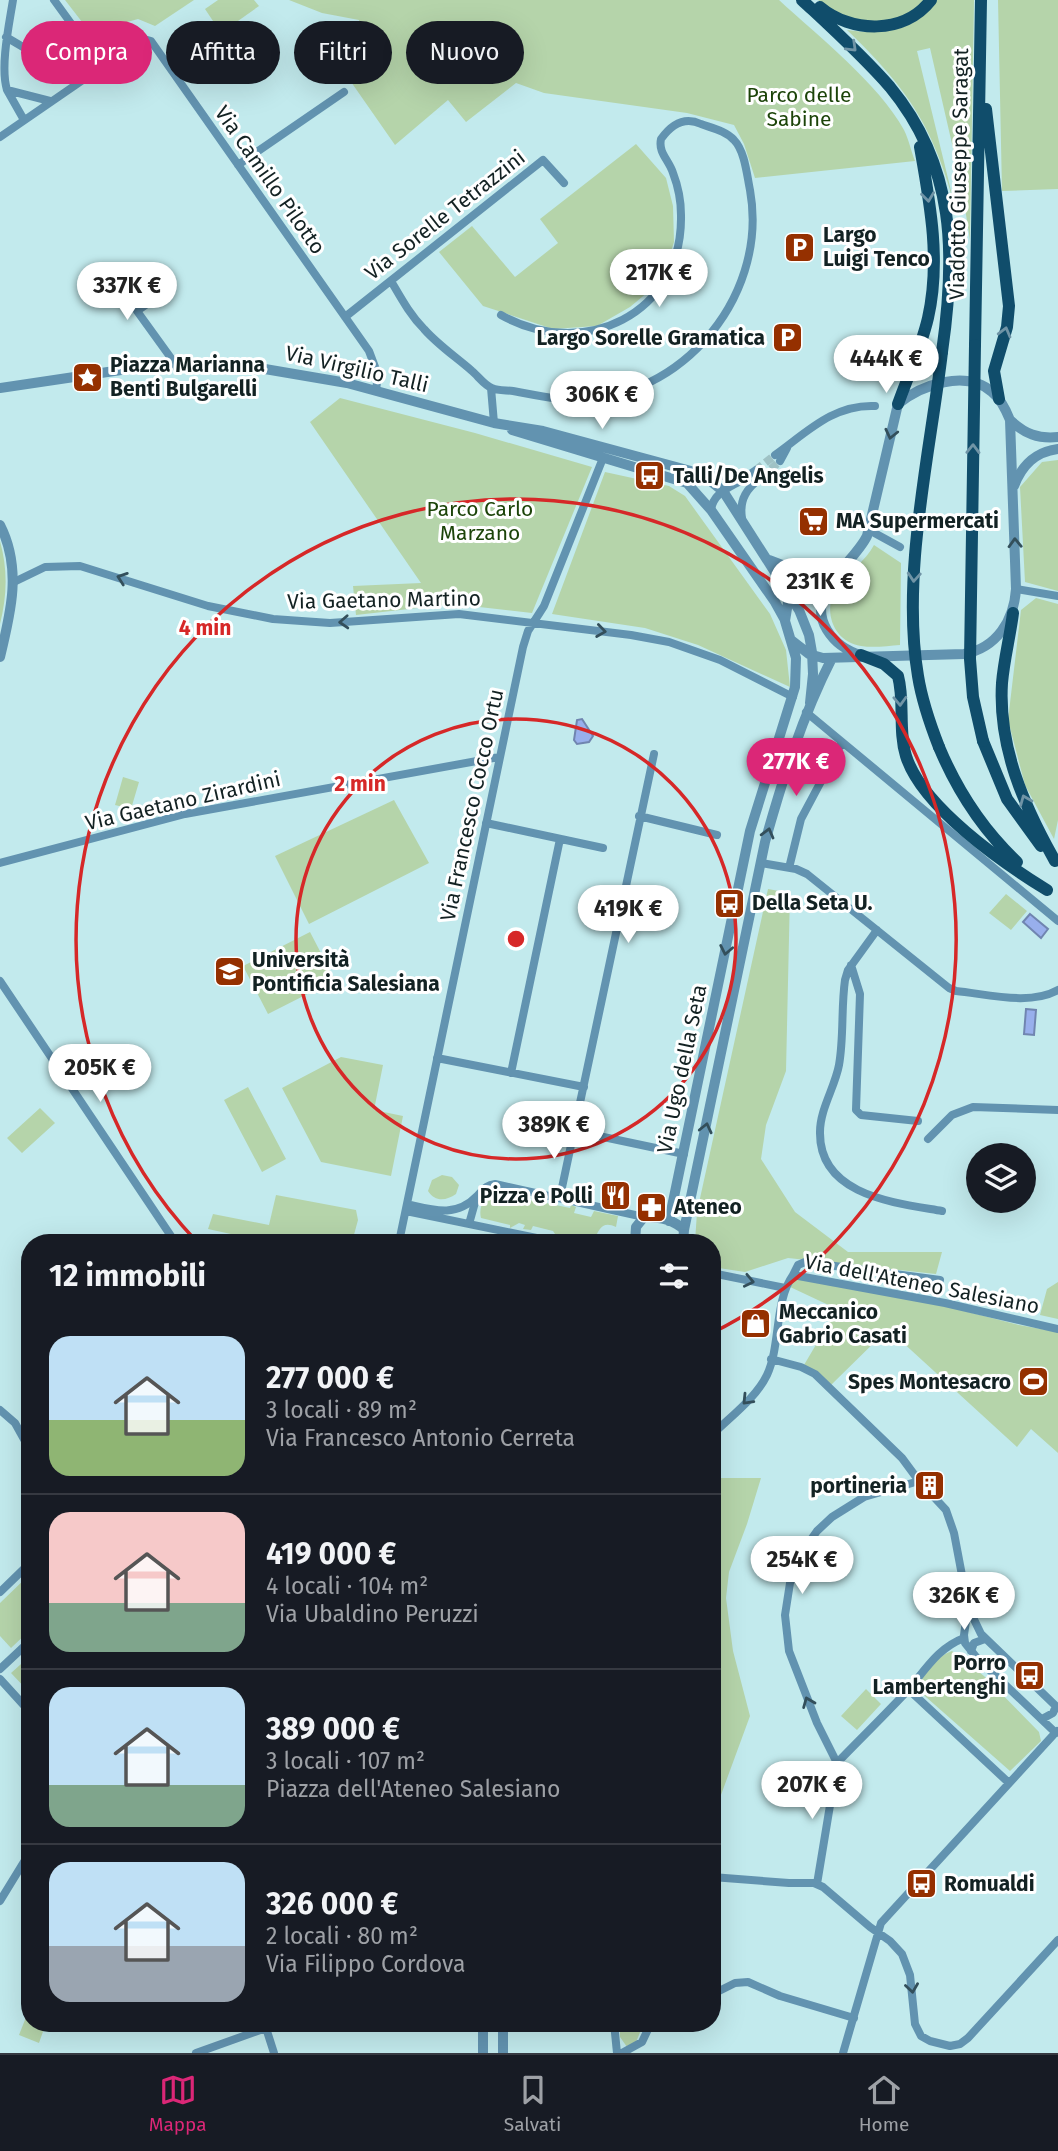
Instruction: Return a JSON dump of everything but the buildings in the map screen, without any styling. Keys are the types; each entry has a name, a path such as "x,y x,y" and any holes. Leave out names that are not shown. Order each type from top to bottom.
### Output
{"main road":[{"name":"Viadotto Giuseppe Saragat","path":"802,0 876,72 899,99 917,130 939,180 949,233 950,276 914,582 914,644 920,689 939,747 961,791 993,837 1047,890"},
{"path":"812,0 838,20 866,27 900,22 931,0"},
{"name":"Viadotto Giuseppe Saragat","path":"981,0 972,517 971,664 974,705 995,775 1011,806 1031,835 1057,862"},
{"path":"981,65 1009,306 1007,327 994,371 999,399"},
{"path":"898,404 926,326 933,285 933,233 917,130"},
{"path":"1013,613 1002,678 1006,741 1029,809 1057,862"},
{"path":"861,655 887,666 898,677 906,756 912,772 927,795 1004,861 1058,899"}],"street":[{"path":"13,0 1,70 7,90 24,120"},
{"path":"6,37 45,60 78,33 54,0"},
{"name":"Via Camillo Pilotto","path":"0,137 138,41 147,39 156,46 374,360 378,375 376,390"},
{"path":"7,90 50,101"},
{"path":"238,165 344,92"},
{"path":"391,281 426,332 491,388 560,399 605,397 647,384 678,365 699,347 712,334 733,299 749,253 752,205 736,142 726,134 689,120 677,124 661,139 661,150 673,172 679,196 680,236 674,258 662,283 633,313 599,330 566,334 532,330 501,315"},
{"name":"Via Sorelle Tetrazzini","path":"345,317 544,160 564,183"},
{"path":"167,290 137,311 176,365"},
{"name":"Via Virgilio Talli","path":"0,387 176,365 259,368 325,378 376,390 495,423 543,431 702,474 723,491 790,592 806,624 813,656 808,708"},
{"path":"791,640 813,656 832,658 974,652 997,637 1007,626 1013,613 1016,589 1010,420 999,399 981,385 954,382 926,387 898,404 869,530 861,547 825,592 822,616 827,629 836,641 861,655"},
{"path":"491,388 495,423"},
{"path":"778,458 809,428 826,417 852,408 875,406"},
{"path":"1010,420 1031,435 1058,437"},
{"name":"Via Virgilio Talli","path":"495,423 532,438 685,482 695,489 711,510 775,602 785,621"},
{"path":"1013,490 1020,474 1031,460 1039,454 1058,449"},
{"name":"Via Francesco Cocco Ortu","path":"401,1234 526,635 544,606 603,458"},
{"path":"711,510 712,501 723,491 744,478 759,473 742,500 744,524"},
{"path":"702,474 744,478"},
{"path":"0,525 9,549 14,582 0,657"},
{"path":"869,530 900,547"},
{"path":"767,559 797,570 822,571"},
{"path":"785,621 790,592 800,579 847,563"},
{"name":"Via Gaetano Martino","path":"14,582 45,568 80,566 208,606 273,619 330,623 459,614 618,633 669,642 720,660 793,697"},
{"path":"1016,589 1058,596"},
{"name":"Via Ugo della Seta","path":"669,1221 750,831 793,697 797,662 785,621"},
{"path":"832,658 808,708 842,742 1058,921"},
{"name":"Via Ugo della Seta","path":"684,1234 761,863 782,780 808,708"},
{"path":"789,868 801,819 842,742"},
{"path":"560,1197 654,754"},
{"name":"Via Gaetano Zirardini","path":"0,863 185,814 499,757"},
{"path":"639,816 718,835"},
{"path":"486,823 603,848"},
{"path":"511,1073 560,839"},
{"path":"761,863 807,874 956,991 1030,997 1044,996 1058,990"},
{"path":"877,930 851,965 845,980 839,1066 821,1123 824,1154 839,1177 866,1194 890,1202 942,1211"},
{"path":"851,965 860,994 856,1110 861,1115 918,1121"},
{"path":"0,981 171,1234"},
{"path":"438,1058 584,1087"},
{"path":"928,1139 952,1115 973,1107 1058,1110"},
{"path":"575,1131 684,1154"},
{"path":"407,1207 451,1211 460,1208 487,1186 495,1184 669,1221 684,1230"},
{"path":"469,1224 477,1196"},
{"path":"407,1207 517,1234"},
{"path":"636,1234 636,1227 643,1217"},
{"path":"793,1275 798,1265 805,1262 940,1280"},
{"path":"721,1275 785,1288 767,1375 721,1426"},
{"name":"Via dell'Ateneo Salesiano","path":"785,1288 793,1275 934,1301 1058,1329"},
{"path":"771,1359 801,1367 815,1374 902,1458 949,1516 968,1607 976,1629 1057,1707 1053,1713 1042,1719"},
{"path":"0,1410 15,1423 21,1434"},
{"path":"837,1763 817,1723 788,1646 785,1615 793,1571 812,1536 839,1511 864,1497 919,1482"},
{"path":"0,1592 21,1572"},
{"path":"843,2053 878,1933 888,1915 1057,1732 971,1651 964,1638 968,1607"},
{"path":"817,1884 837,1763 908,1689 941,1650 964,1638"},
{"path":"971,1651 974,1643 985,1639"},
{"path":"0,1669 21,1649"},
{"path":"0,1679 21,1702"},
{"path":"908,1689 1009,1783"},
{"path":"0,1901 21,1867"},
{"path":"721,1878 817,1884 896,1947 907,1965 918,2032 930,2041 950,2046 960,2044 968,2038 1058,1940"},
{"path":"721,1990 735,1983 748,1982 780,1996 854,2018"},
{"path":"196,2053 254,2032"},
{"path":"271,2032 274,2053"},
{"path":"482,2032 483,2053"},
{"path":"503,2032 503,2053"},
{"path":"615,2032 617,2053"},
{"path":"622,2053 642,2042 647,2032"}],"green space":[{"path":"65,0 194,0 155,26 152,21 138,19 81,21"},
{"path":"218,0 254,0 259,6 238,21 213,21 205,9"},
{"name":"Parco delle Sabine","path":"289,0 779,0 847,61 879,95 904,130 915,161 755,178 744,144 734,125 687,113 544,93 519,84 524,84 524,21 406,21 406,84 515,84 466,122 448,100 395,145 352,84 392,84 392,21 359,21 322,13"},
{"name":"Parco delle Sabine","path":"818,0 924,0 899,17 872,22 844,16"},
{"path":"937,0 974,0 970,240 961,183 930,48 917,51 954,203 936,151 914,108 886,70 847,30 873,32 897,29 919,19"},
{"path":"998,0 1058,0 1058,189 1002,191"},
{"path":"636,144 666,178 673,206 674,242 664,273 648,292 630,307 597,326 553,329 483,306 439,252 472,226 515,277 558,243 540,219"},
{"name":"Parco Carlo Marzano","path":"340,398 592,467 532,613 453,604 356,615 353,586 421,583 310,422"},
{"path":"1058,460 1058,591 1025,582 1020,487 1042,462"},
{"name":"Parco Carlo Marzano","path":"605,472 669,486 685,496 770,614 786,650 790,687 698,645 645,628 552,614"},
{"path":"0,541 6,583 0,624"},
{"path":"874,545 901,563 900,645 870,647 851,643 837,631 830,614 830,605 838,586"},
{"path":"1036,598 1058,604 1058,820 1054,839 1025,785 1008,720 1021,610"},
{"path":"123,777 139,782 131,809 115,805"},
{"path":"394,800 429,863 309,924 275,856"},
{"path":"768,889 790,893 786,1071 766,1125 761,1159 795,1212 848,1252 942,1252 936,1274 788,1258 745,1272 721,1268 721,1234 696,1234 697,1212"},
{"path":"1006,894 1027,911 1011,930 989,913"},
{"path":"310,932 335,980 268,1014 243,966"},
{"path":"341,1057 383,1065 374,1110 403,1116 391,1176 321,1162 282,1088"},
{"path":"248,1087 286,1159 262,1172 224,1100"},
{"path":"40,1108 55,1123 22,1153 7,1138"},
{"path":"442,1175 452,1177 459,1185 456,1194 441,1199 428,1191 432,1180"},
{"path":"496,1190 493,1196 503,1201 506,1198 527,1204 532,1200 570,1208 571,1205 576,1207 574,1213 591,1217 594,1211 618,1216 616,1227 604,1225 597,1234 555,1234 553,1231 533,1226 531,1230 523,1229 525,1225 519,1223 510,1228 510,1225 481,1218 483,1201"},
{"path":"276,1195 356,1210 358,1220 354,1234 231,1234 208,1229 213,1214 269,1225"},
{"path":"794,1277 937,1304 1058,1332 1058,1453 1031,1429 1017,1447 888,1329 831,1385 804,1365 837,1309 788,1286"},
{"path":"1058,1282 1058,1319 1040,1315 1047,1289"},
{"path":"721,1478 761,1478 729,1572 726,1598 733,1651 750,1716 721,1795"},
{"path":"21,1583 21,1639 11,1648 0,1636 0,1603"},
{"path":"952,1651 984,1676 1039,1732 1041,1741 1010,1771 918,1690 918,1683 929,1669 942,1656"},
{"path":"21,1664 21,1684 11,1673"},
{"path":"866,1689 881,1704 857,1730 841,1716"},
{"path":"21,2030 43,2032 39,2043 19,2035"},
{"path":"620,2032 640,2032 636,2042 627,2047 620,2037"}],"water":[{"path":"582,719 593,736 589,742 577,744 574,740 577,720"},
{"path":"1030,914 1048,929 1041,938 1023,922"},
{"path":"1026,1009 1036,1010 1034,1035 1024,1034"}],"tunnel":[{"path":"756,470 775,455"},
{"path":"762,477 780,461"}],"place":[{"name":"Largo Luigi Tenco","path":"800,247"},
{"name":"Largo Sorelle Gramatica","path":"788,338"},
{"name":"Piazza Marianna Benti Bulgarelli","path":"87,377"},
{"name":"Talli/De Angelis","path":"650,476"},
{"name":"MA Supermercati","path":"813,521"},
{"name":"Della Seta U.","path":"729,903"},
{"name":"Università Pontificia Salesiana","path":"229,972"},
{"name":"Pizza e Polli","path":"616,1196"},
{"name":"Ateneo","path":"651,1207"},
{"name":"Meccanico Gabrio Casati","path":"756,1324"},
{"name":"Spes Montesacro","path":"1034,1382"},
{"name":"portineria","path":"930,1486"},
{"name":"Porro Lambertenghi","path":"1029,1675"},
{"name":"Romualdi","path":"921,1884"}]}
